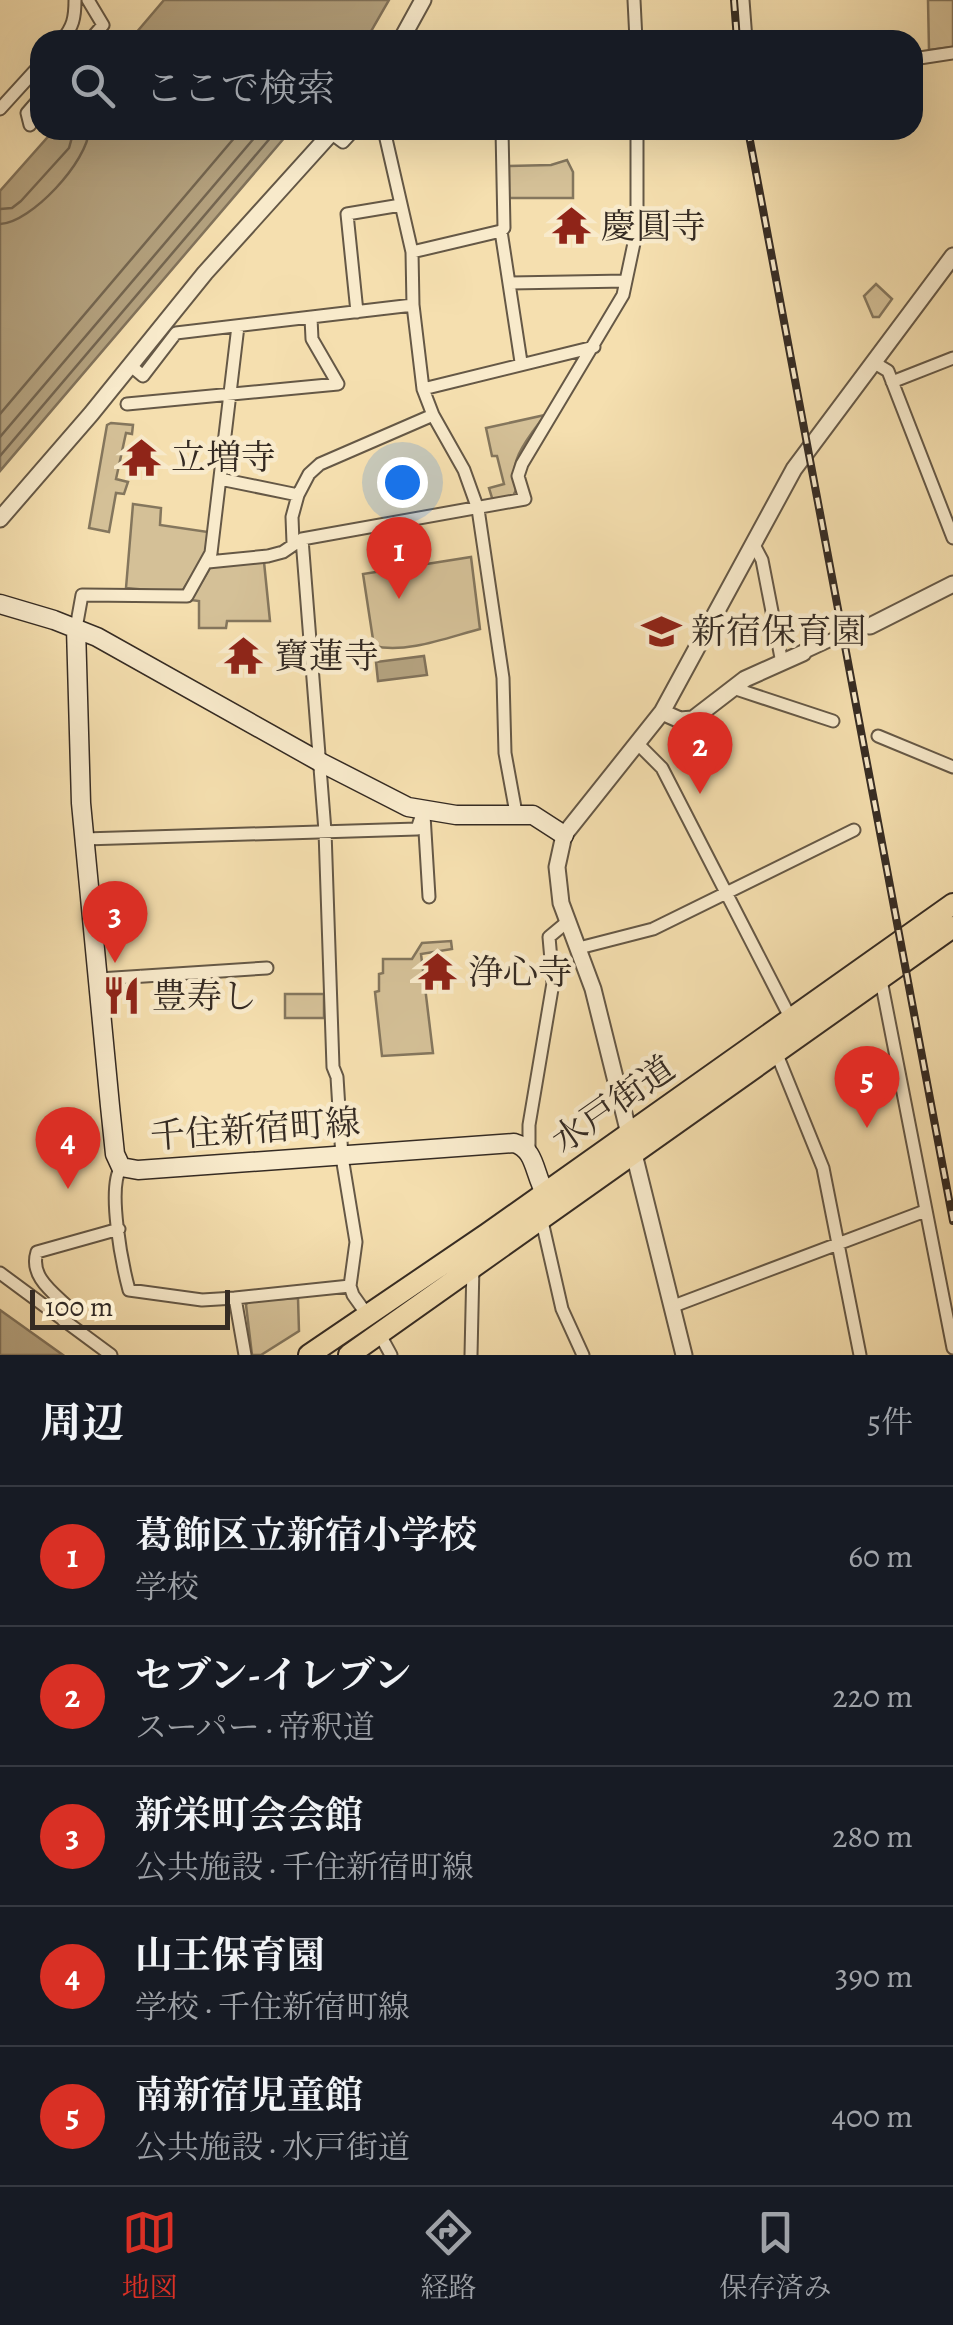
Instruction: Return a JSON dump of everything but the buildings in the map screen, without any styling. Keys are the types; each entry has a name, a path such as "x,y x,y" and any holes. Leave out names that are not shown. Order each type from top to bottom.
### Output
{"highway":[{"name":"水戸街道","path":"349,1355 374,1324 545,1192 776,1052 953,904"},
{"name":"水戸街道","path":"309,1355 374,1324 472,1266 792,1019 953,928"}],"main road":[{"path":"0,604 76,628 129,654 394,801 424,811 456,815 534,816 564,835"},
{"name":"千住新宿町線","path":"76,628 84,839 115,1154 121,1167 138,1170 514,1143 529,1152"},
{"path":"529,1152 545,1192"}],"street":[{"path":"70,30 75,0"},
{"path":"88,0 103,25 99,30"},
{"path":"407,30 424,0"},
{"path":"634,0 636,30"},
{"path":"744,0 746,30"},
{"path":"923,58 953,53"},
{"path":"0,109 30,76"},
{"path":"30,110 30,125"},
{"path":"0,519 205,273 325,140"},
{"path":"386,140 412,252 424,389 433,416 464,470 478,509 502,678 505,753 516,813"},
{"path":"412,252 504,228 502,140"},
{"path":"208,562 268,556 298,541 525,498 518,476 522,464 618,307 626,282 637,228 637,140"},
{"path":"357,312 347,214 400,205"},
{"path":"501,230 521,362"},
{"path":"684,1355 596,1003 561,904 557,867 564,835 662,712 801,460 953,256"},
{"path":"510,284 626,282"},
{"path":"130,366 144,376 176,333 414,305"},
{"path":"127,404 338,384 312,339 311,318"},
{"path":"76,628 82,595 187,596 208,562 238,326"},
{"path":"424,389 594,347"},
{"path":"892,382 953,358"},
{"path":"873,362 888,371 953,538"},
{"path":"391,1355 350,1286 356,1242 333,1067 320,762 298,541 292,516 309,474 320,464 433,416"},
{"path":"220,479 298,495"},
{"path":"752,543 762,560 782,663"},
{"path":"662,712 680,720 694,718 745,678 857,628 870,626 953,584"},
{"path":"733,688 833,722"},
{"path":"878,736 953,767"},
{"path":"639,745 662,768 792,1019"},
{"path":"84,839 417,828 424,811"},
{"path":"424,811 429,897"},
{"path":"579,948 653,929 854,830"},
{"path":"529,1152 528,1126 553,983 549,937 567,922"},
{"path":"99,979 266,968"},
{"path":"872,973 953,1348"},
{"path":"776,1052 824,1168 860,1355"},
{"path":"121,1167 114,1176 129,1290 202,1300 350,1286"},
{"path":"672,1307 925,1212"},
{"path":"541,1216 562,1309 582,1355"},
{"path":"63,1320 70,1310 40,1280 34,1263 37,1252 119,1229"},
{"path":"470,1355 472,1266"},
{"path":"0,1273 111,1355"},
{"path":"235,1298 245,1355"}],"shaded area":[{"path":"928,0 953,0 953,47 929,50"},
{"path":"567,160 573,172 573,198 509,198 509,166 551,165"},
{"path":"876,284 892,299 879,317 873,317 864,296"},
{"path":"545,415 517,460 512,498 493,501 489,488 504,484 486,428"},
{"path":"107,425 133,425 132,434 126,433 116,479 128,482 124,494 116,493 109,532 89,528"},
{"path":"133,504 161,508 160,525 208,532 205,555 181,593 126,588"},
{"path":"471,557 480,629 413,646 374,646 363,574"},
{"path":"264,562 270,621 227,621 226,628 199,628 199,601 191,600 211,566"},
{"path":"451,941 452,949 421,954 433,1053 382,1056 375,992 379,991 383,959 412,959 422,943"},
{"path":"285,994 324,994 324,1018 285,1018"},
{"path":"298,1298 299,1331 261,1355 252,1355 248,1301"}],"water":[{"path":"164,0 389,0 372,30 138,30"},
{"path":"45,140 282,140 0,471 0,191"},
{"path":"424,656 427,675 378,681 376,662"},
{"path":"0,1310 63,1355 0,1355"}],"railway":[{"path":"734,0 736,30"},
{"path":"750,140 953,1221"}],"place":[{"name":"慶圓寺","path":"571,226"},
{"name":"立増寺","path":"141,457"},
{"name":"葛飾区立新宿小学校","path":"399,599"},
{"name":"新宿保育園","path":"661,631"},
{"name":"寶蓮寺","path":"244,656"},
{"name":"セブン-イレブン","path":"700,794"},
{"name":"新栄町会会館","path":"115,963"},
{"name":"浄心寺","path":"438,972"},
{"name":"豊寿し","path":"122,996"},
{"name":"南新宿児童館","path":"867,1128"},
{"name":"山王保育園","path":"68,1189"}]}
